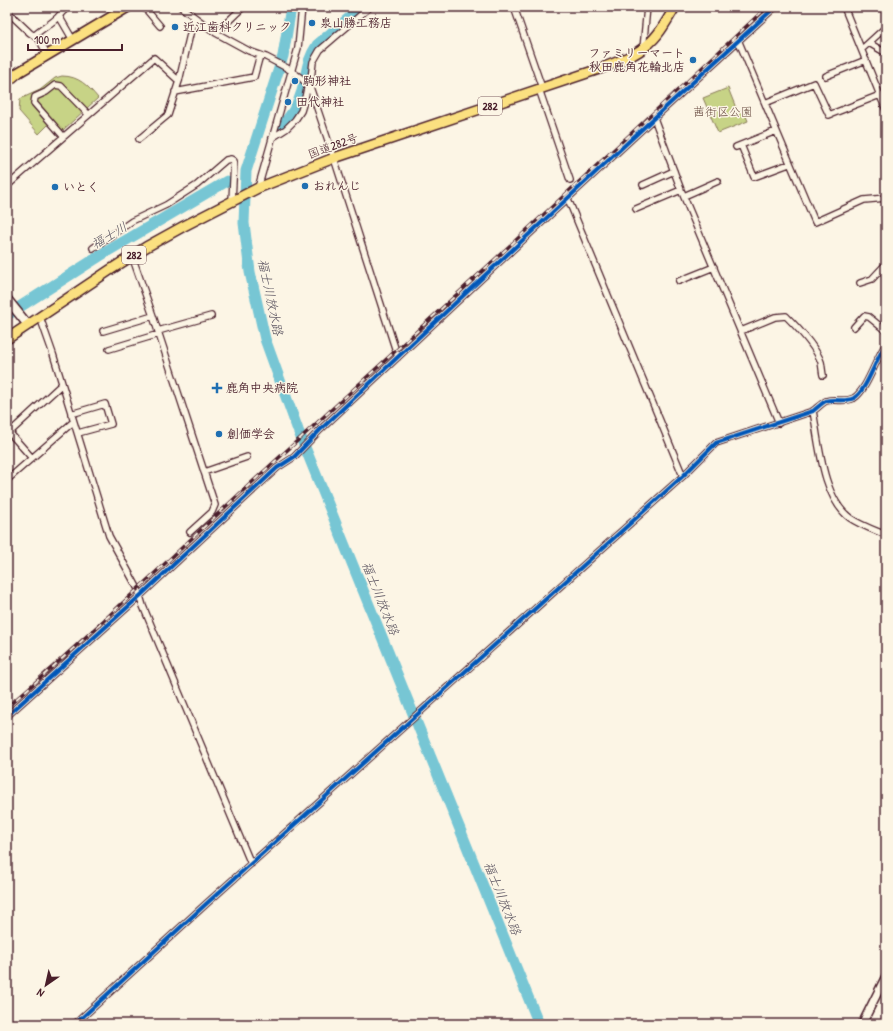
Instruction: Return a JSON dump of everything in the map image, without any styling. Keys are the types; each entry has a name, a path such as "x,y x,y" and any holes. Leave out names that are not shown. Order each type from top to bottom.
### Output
{"main road":[{"path":"7,82 19,72 73,40 115,11 128,7"},
{"name":"国道282号","path":"7,339 132,256 178,229 258,188 334,158 602,68 643,49 655,38 675,7"},
{"path":"10,302 28,325"}],"street":[{"path":"144,7 160,26"},
{"path":"181,7 216,33 249,51 289,69 305,81 310,87 398,357"},
{"path":"258,188 289,69 298,48 302,7"},
{"path":"305,81 311,79 313,62 320,50 370,7"},
{"path":"514,7 570,180"},
{"path":"643,49 647,7"},
{"path":"7,716 141,595 277,468 294,458 398,357 654,118 776,7"},
{"path":"844,7 886,110"},
{"path":"34,36 67,8"},
{"path":"216,33 239,8"},
{"path":"11,15 39,39 48,54"},
{"path":"59,16 73,40"},
{"path":"139,139 168,115 179,81 194,17"},
{"path":"862,49 886,27"},
{"path":"739,42 789,164 815,222 864,200 886,198"},
{"path":"869,43 886,53"},
{"path":"175,92 254,77 263,56"},
{"path":"7,186 154,58 179,81"},
{"path":"826,76 866,60"},
{"path":"272,138 286,129 301,111 306,98 305,81"},
{"path":"765,103 814,83 829,115 880,95"},
{"path":"63,136 34,103 35,97 46,92 54,85 61,86 88,114"},
{"path":"654,118 682,193 779,423"},
{"path":"776,131 739,146 754,178 789,164"},
{"path":"92,248 132,221 166,205 197,185 226,160 231,159 234,161 232,201"},
{"path":"643,185 674,171"},
{"path":"636,209 718,181"},
{"path":"568,199 683,476"},
{"path":"132,256 215,505 212,512 190,532"},
{"path":"860,283 872,279 886,264"},
{"path":"679,281 714,267"},
{"path":"103,331 153,316"},
{"path":"109,349 211,316"},
{"path":"741,331 775,317 786,316 793,322 816,352 821,362 823,375"},
{"path":"854,327 864,316 869,317 886,331"},
{"path":"40,317 110,536 141,595 146,613 251,864"},
{"path":"75,1024 683,476 716,443 813,411 825,401 847,401 856,397 863,389 886,344"},
{"path":"32,458 8,432 62,384"},
{"path":"71,414 106,404 111,424 78,433"},
{"path":"813,411 825,472 836,501 850,518 886,535"},
{"path":"7,480 73,422"},
{"path":"204,472 247,457"},
{"path":"862,1024 886,976"}],"green space":[{"path":"68,76 83,82 98,98 63,130 60,130 52,121 39,134 19,111 20,99 40,90 55,78"},
{"name":"茜街区公園","path":"728,88 738,113 744,111 748,121 718,133 703,98"}],"waterway":[{"name":"福士川放水路","path":"291,7 283,56 246,171 244,223 250,272 265,339 298,430 539,1024"},
{"name":"福士川","path":"279,128 290,116 298,101 309,62 317,45 362,7"},
{"name":"福士川","path":"7,315 106,252 227,181"}],"railway":[{"path":"7,707 99,625 767,7"}],"cycle path":[{"path":"7,716 141,595 277,468 294,457 320,430 482,278 775,7"},
{"path":"75,1024 206,904 683,476 716,443 813,411 826,401 847,400 854,398 863,388 886,344"}],"place":[{"name":"泉山勝工務店","path":"312,23"},
{"name":"近江歯科クリニック","path":"175,27"},
{"name":"ファミリーマート 秋田鹿角花輪北店","path":"693,60"},
{"name":"駒形神社","path":"295,81"},
{"name":"田代神社","path":"288,102"},
{"name":"おれんじ","path":"305,186"},
{"name":"いとく","path":"55,187"},
{"name":"鹿角中央病院","path":"217,388"},
{"name":"創価学会","path":"219,434"}]}
